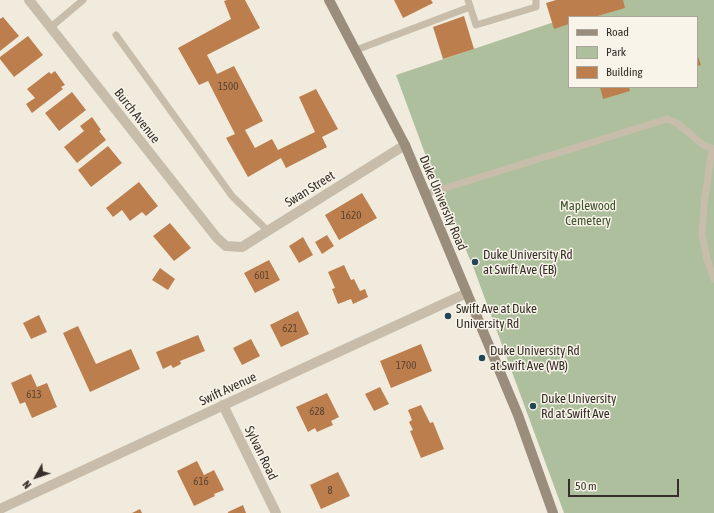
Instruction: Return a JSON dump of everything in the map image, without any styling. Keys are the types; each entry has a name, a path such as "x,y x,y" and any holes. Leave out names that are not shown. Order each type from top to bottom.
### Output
{"main road":[{"name":"Duke University Road","path":"329,0 405,145 518,415 553,513"}],"street":[{"name":"Burch Avenue","path":"29,0 217,238 226,246"},
{"name":"Swan Street","path":"226,246 242,247 405,145"},
{"name":"Swift Avenue","path":"0,509 467,293"},
{"name":"Sylvan Road","path":"223,405 276,513"}],"lane":[{"path":"51,27 83,0"},
{"path":"356,50 469,4 476,25 536,7 536,0"},
{"path":"116,35 232,196 268,231"},
{"path":"426,194 667,119 677,123 703,145 713,149 704,204 702,234 707,259 714,279"}],"green space":[{"name":"Maplewood Cemetery","path":"620,0 714,0 714,513 564,513 474,269 427,159 396,75 568,17 568,88 698,88 698,16 573,16"}],"building":[{"path":"245,0 260,28 207,55 217,74 234,66 263,121 245,130 255,148 272,139 278,150 315,132 299,97 316,89 338,129 322,137 327,147 286,168 281,158 248,177 226,138 235,134 208,81 199,85 178,48 231,19 224,1"},
{"path":"394,0 431,0 433,3 403,18"},
{"path":"556,0 623,0 625,8 597,16 568,16 568,24 554,29 546,3"},
{"path":"464,16 474,49 443,59 433,27"},
{"path":"3,17 19,36 0,51 0,19"},
{"path":"28,36 43,55 14,77 0,57"},
{"path":"698,57 701,65 698,66"},
{"path":"55,71 65,85 61,87 63,89 32,113 26,104 35,98 27,89 49,72 51,74"},
{"path":"600,88 629,88 630,91 603,99"},
{"path":"72,92 86,110 59,131 45,113"},
{"path":"92,117 101,130 99,131 106,140 77,163 64,147 84,131 80,126"},
{"path":"108,146 122,163 91,187 78,170"},
{"path":"139,182 158,206 146,216 142,212 130,221 122,210 113,217 106,208"},
{"path":"362,193 377,218 339,240 325,215"},
{"path":"170,223 191,248 174,261 153,236"},
{"path":"327,235 334,246 322,254 315,242"},
{"path":"303,237 313,255 299,263 289,246"},
{"path":"269,260 280,280 255,293 244,273"},
{"path":"344,265 351,280 354,279 360,291 365,289 368,297 353,304 351,299 338,304 332,289 335,288 328,272"},
{"path":"160,268 175,279 168,290 152,280"},
{"path":"298,311 309,334 281,347 270,325"},
{"path":"39,315 47,332 31,339 23,323"},
{"path":"78,326 96,364 131,349 140,369 90,392 63,333"},
{"path":"198,335 205,351 180,361 181,364 173,368 171,365 163,369 156,352"},
{"path":"251,339 260,356 242,365 233,348"},
{"path":"421,344 432,371 391,388 380,361"},
{"path":"31,374 37,387 47,383 57,407 32,418 25,402 20,404 11,383"},
{"path":"380,387 389,404 374,411 365,394"},
{"path":"327,393 339,417 331,421 333,425 317,432 315,428 308,432 296,407"},
{"path":"421,405 430,423 433,422 444,449 421,458 410,431 413,430 409,422 412,420 408,410"},
{"path":"197,461 204,475 214,470 224,490 194,506 177,471"},
{"path":"338,472 350,496 321,509 310,485"},
{"path":"243,505 246,513 228,513 228,512"},
{"path":"140,509 142,513 132,513"}],"place":[{"name":"Duke University Rd at Swift Ave (EB)","path":"475,262"},
{"name":"Swift Ave at Duke University Rd","path":"448,316"},
{"name":"Duke University Rd at Swift Ave (WB)","path":"482,358"},
{"name":"Duke University Rd at Swift Ave","path":"533,406"}]}
